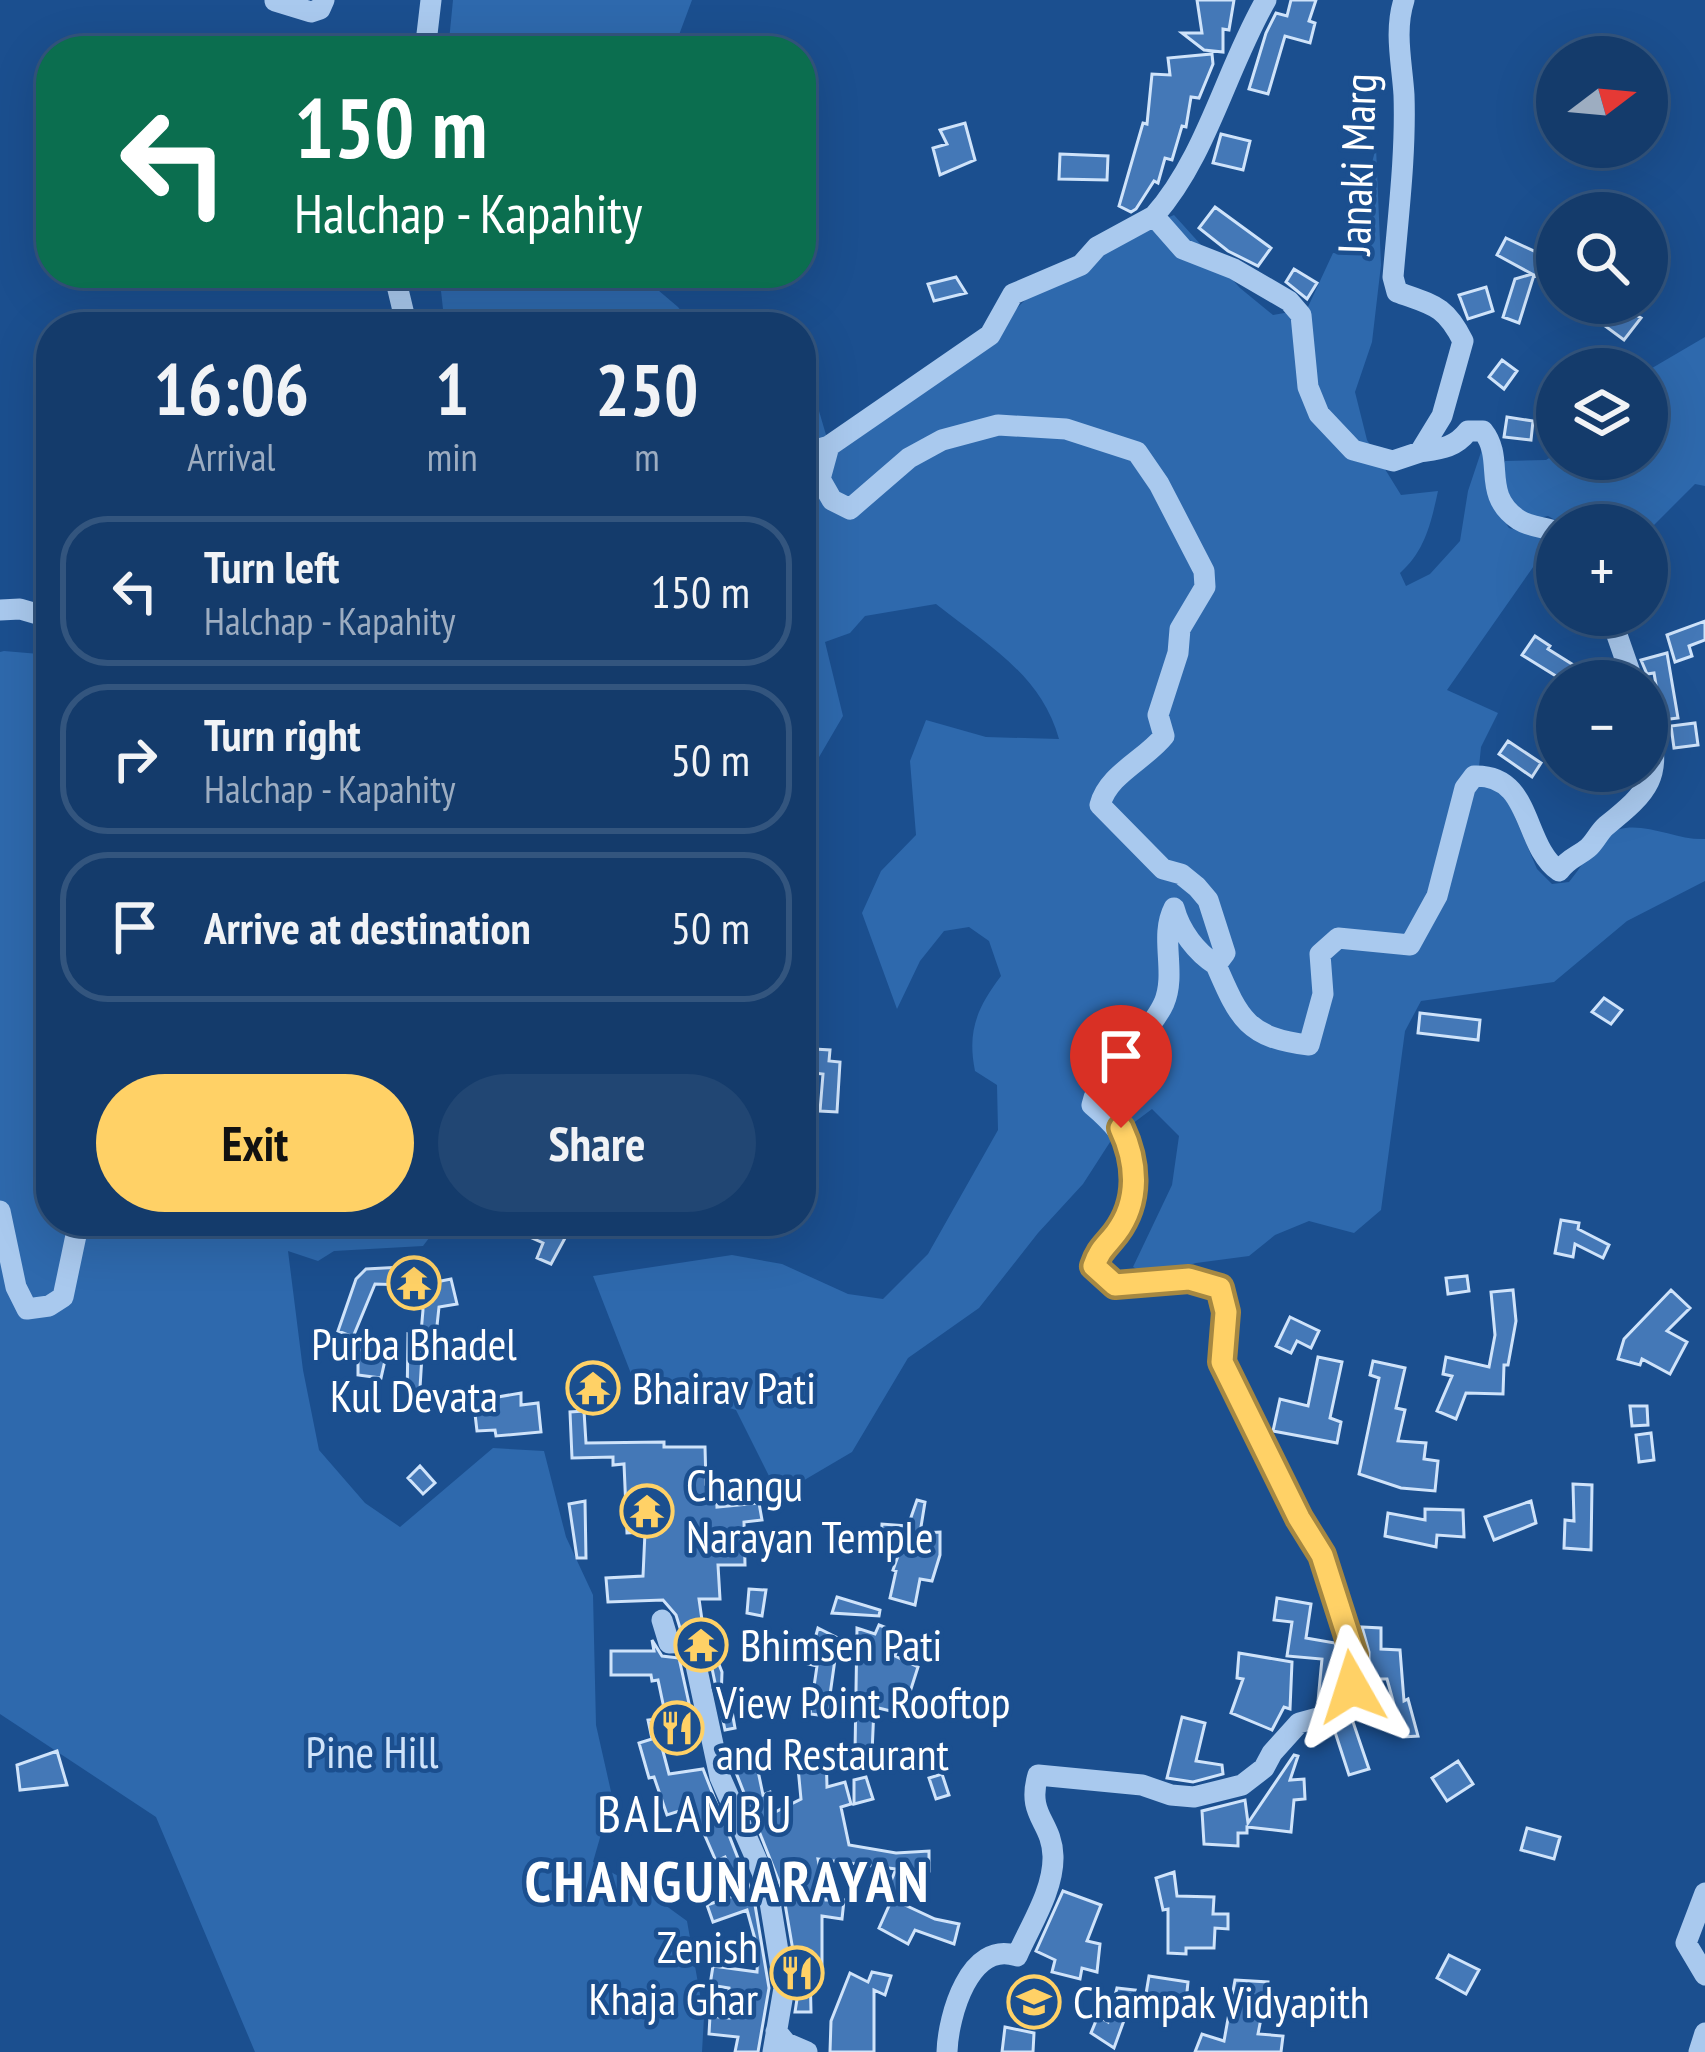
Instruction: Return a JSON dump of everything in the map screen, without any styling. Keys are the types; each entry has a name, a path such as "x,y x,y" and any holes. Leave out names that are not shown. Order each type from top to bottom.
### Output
{"street":[{"path":"275,1 310,12 320,9 324,0"},
{"path":"426,36 430,0"},
{"path":"816,450 830,446 990,334 1013,294 1081,266 1097,247 1154,216 1170,198 1192,157 1266,0"},
{"name":"Janaki Marg","path":"1154,216 1183,249 1234,268 1289,301 1301,314 1308,387 1318,414 1353,450 1393,461 1420,452 1442,416 1463,341 1452,319 1436,304 1397,292 1393,277 1402,155 1404,93 1399,56 1404,0"},
{"path":"830,446 820,479 832,500 850,509 909,458 942,440 998,425 1066,429 1137,452 1193,548 1204,571 1205,587 1180,629 1178,653 1157,716 1164,736 1114,779 1100,805 1163,869 1181,874 1208,901 1225,952 1216,964"},
{"path":"1420,452 1444,449 1460,442 1468,431 1483,431 1494,446 1493,480 1510,512 1536,526"},
{"path":"0,610 36,614"},
{"path":"947,2052 965,1984 981,1960 1005,1951 1017,1956 1048,1886 1053,1854 1031,1799 1038,1775 1142,1786 1194,1797 1242,1785 1264,1768 1299,1723 1339,1712 1352,1687 1354,1655 1322,1555 1222,1362 1226,1312 1220,1288 1189,1279 1115,1285 1094,1266 1099,1250 1118,1231 1132,1198 1135,1163 1121,1128 1093,1106 1096,1089 1106,1071 1161,1010 1171,985 1168,920 1174,908 1178,923 1203,956 1216,964 1239,1016 1260,1034 1310,1045 1323,994 1320,954 1338,938 1409,945 1437,896 1465,788 1474,776 1506,783 1549,864 1559,872 1644,792"},
{"path":"0,1211 16,1287 27,1309 49,1306 63,1297 76,1236"},
{"path":"662,1620 669,1643 692,1642 720,1777 763,1872 784,1988 775,2042 807,2052"},
{"path":"1705,1892 1686,1943 1705,1975"},
{"path":"1699,2052 1705,2033"}],"green space":[{"path":"453,0 692,0 679,36 449,36"},
{"path":"1376,147 1381,265 1372,342 1355,392 1367,440 1401,495 1438,491 1421,546 1400,573 1406,586 1430,574 1460,541 1468,491 1483,446 1494,505 1509,528 1536,536 1536,563 1447,690 1498,713 1481,747 1479,767 1505,794 1537,869 1552,884 1569,882 1602,839 1629,827 1705,839 1705,881 1627,921 1554,982 1421,1001 1405,1031 1381,1210 1354,1233 1309,1221 1275,1235 1249,1256 1196,1263 1151,1276 1133,1267 1172,1185 1179,1136 1152,1109 1112,1139 1083,1184 979,1308 908,1358 852,1452 801,1482 773,1484 736,1410 671,1390 637,1389 593,1276 732,1255 782,1264 848,1294 883,1299 928,1254 998,1130 997,1085 975,1071 972,1044 980,1010 1001,976 989,941 969,927 944,931 920,961 897,1009 862,913 881,871 916,835 910,761 926,720 986,737 1059,739 1051,716 1025,678 936,604 865,616 850,633 825,642 843,716 816,762 816,401 829,445 990,335 1025,300 1121,237 1174,215 1240,288 1273,315 1307,309 1333,253 1349,254"},
{"path":"441,288 656,288 682,312 443,312"},
{"path":"1705,337 1705,486 1695,484 1668,511 1668,504 1536,504 1536,517 1515,508 1499,477 1505,461 1536,460 1536,480 1668,480 1668,359"},
{"name":"Pine Hill","path":"0,652 36,654 36,1236 431,1236 423,1246 334,1251 318,1261 288,1251 319,1450 365,1503 400,1527 493,1448 544,1451 566,1537 593,1595 596,1725 612,1796 593,1862 687,1921 704,2017 702,2052 255,2052 156,1817 0,1714"}],"building":[{"path":"1197,0 1234,0 1229,30 1223,29 1223,52 1204,50 1182,33 1202,33"},
{"path":"1291,0 1316,0 1309,21 1315,23 1310,43 1285,36 1268,94 1249,89 1266,33 1276,13 1287,16"},
{"path":"1212,54 1213,64 1199,98 1191,97 1186,127 1182,126 1172,160 1165,158 1158,183 1154,181 1131,212 1119,206 1143,123 1147,124 1152,74 1170,75 1168,58"},
{"path":"965,123 975,160 940,175 933,148 947,144 940,130"},
{"path":"1221,134 1250,141 1243,170 1213,163"},
{"path":"1060,154 1108,156 1107,180 1059,179"},
{"path":"1215,207 1271,248 1258,266 1228,251 1199,228"},
{"path":"1506,238 1536,252 1536,276 1519,323 1503,317 1515,279 1532,274 1497,255"},
{"path":"1294,269 1317,283 1307,299 1286,282"},
{"path":"956,277 966,293 934,301 928,284"},
{"path":"1486,287 1493,311 1468,319 1459,295"},
{"path":"1602,324 1636,324 1624,340"},
{"path":"1502,360 1517,371 1504,389 1489,377"},
{"path":"1507,417 1533,421 1531,440 1504,437"},
{"path":"1705,621 1705,640 1689,646 1692,656 1675,662 1668,635"},
{"path":"1535,636 1566,660 1536,660 1536,664 1522,655"},
{"path":"1667,653 1678,718 1668,719 1668,660 1641,660"},
{"path":"1695,723 1698,745 1674,748 1671,726"},
{"path":"1508,741 1536,760 1536,771 1532,777 1499,754"},
{"path":"1604,998 1622,1010 1611,1024 1592,1012"},
{"path":"1420,1013 1480,1020 1478,1040 1418,1033"},
{"path":"816,1049 830,1050 829,1061 840,1062 837,1112 820,1111 823,1074 816,1073"},
{"path":"1561,1220 1579,1223 1578,1229 1609,1245 1603,1258 1575,1244 1573,1257 1555,1253"},
{"path":"566,1236 551,1264 537,1258 543,1243 532,1238"},
{"path":"402,1267 405,1285 375,1284 353,1337 338,1331 356,1279 366,1269"},
{"path":"1467,1276 1469,1291 1448,1294 1446,1278"},
{"path":"451,1279 457,1304 439,1307 436,1335 421,1333 423,1310 416,1286"},
{"path":"1513,1290 1516,1321 1508,1365 1504,1365 1503,1394 1466,1393 1456,1419 1437,1411 1452,1376 1443,1374 1446,1357 1489,1367 1495,1335 1491,1292"},
{"path":"1671,1290 1690,1308 1667,1331 1687,1342 1670,1374 1642,1359 1640,1365 1618,1359 1624,1339"},
{"path":"1290,1317 1319,1331 1311,1348 1297,1341 1291,1353 1276,1346"},
{"path":"408,1334 423,1339 419,1404 407,1404"},
{"path":"388,1347 381,1378 358,1375 358,1350"},
{"path":"1318,1357 1342,1362 1330,1418 1341,1422 1337,1443 1273,1431 1280,1399 1308,1406"},
{"path":"1373,1361 1405,1368 1396,1408 1405,1410 1398,1441 1426,1443 1424,1459 1438,1461 1435,1491 1401,1488 1359,1474 1379,1378 1370,1375"},
{"name":"Bhairav Pati","path":"608,1377 610,1397 578,1400 576,1380"},
{"path":"521,1393 521,1405 538,1403 541,1432 496,1436 495,1430 477,1431 475,1414 493,1410 492,1398"},
{"path":"1630,1406 1647,1406 1648,1425 1632,1426"},
{"path":"584,1411 586,1443 664,1442 664,1447 705,1447 706,1484 716,1483 717,1507 759,1503 762,1520 744,1522 745,1565 718,1565 720,1599 699,1599 704,1634 696,1628 680,1628 663,1600 608,1602 606,1578 643,1576 645,1532 627,1533 624,1464 613,1465 613,1457 572,1458 570,1412"},
{"path":"1651,1433 1654,1460 1639,1462 1636,1435"},
{"path":"420,1466 435,1483 423,1494 408,1478"},
{"path":"1573,1484 1592,1485 1591,1550 1564,1548 1565,1520 1574,1521"},
{"path":"917,1500 925,1502 920,1533 940,1532 940,1555 932,1581 920,1579 915,1605 890,1598 903,1542 881,1542 882,1524 908,1526"},
{"path":"585,1501 586,1558 577,1558 569,1504"},
{"path":"1531,1501 1536,1523 1494,1540 1485,1517"},
{"path":"1425,1509 1463,1510 1464,1537 1437,1535 1436,1547 1385,1536 1388,1513 1425,1520"},
{"path":"749,1589 766,1590 762,1616 747,1613"},
{"path":"837,1597 880,1610 879,1616 832,1613"},
{"path":"1277,1598 1311,1604 1306,1638 1335,1643 1337,1683 1329,1699 1318,1701 1322,1659 1287,1656 1292,1622 1274,1620"},
{"path":"879,1625 902,1634 895,1656 918,1667 903,1714 874,1707 872,1753 855,1753 857,1628 875,1634"},
{"path":"1362,1627 1381,1628 1381,1649 1400,1650 1404,1701 1408,1699 1418,1736 1403,1737 1387,1679 1380,1679 1380,1690 1369,1690 1369,1652"},
{"path":"818,1628 838,1638 827,1716 810,1714 817,1666 808,1664"},
{"path":"652,1640 662,1656 679,1658 690,1708 681,1709 687,1739 661,1744 669,1774 703,1769 754,1899 769,1988 758,2052 735,2052 738,2037 709,2034 710,2016 729,2018 729,1988 710,1985 713,1966 757,1972 758,1950 747,1910 713,1922 707,1905 739,1894 725,1857 716,1861 702,1829 696,1831 689,1808 667,1815 654,1777 649,1778 639,1743 652,1739 648,1720 666,1718 658,1680 652,1681 651,1675 611,1675 611,1651 654,1651"},
{"path":"1239,1653 1292,1662 1290,1709 1284,1707 1272,1730 1231,1713 1243,1679 1237,1678"},
{"path":"716,1657 722,1672 721,1700 730,1700 735,1728 725,1730 710,1659"},
{"path":"1182,1717 1205,1723 1196,1761 1222,1765 1223,1774 1193,1782 1167,1778"},
{"path":"1352,1719 1369,1769 1349,1775 1334,1729"},
{"path":"826,1750 827,1787 845,1782 851,1804 841,1807 849,1845 896,1853 929,1851 929,1871 911,1872 904,1900 886,1893 896,1869 818,1859 826,1900 844,1900 842,1919 822,1916 822,1966 810,1968 811,2012 795,2012 799,1986 783,1892 733,1765 740,1764 741,1770 757,1766 763,1795 770,1792 775,1812 801,1799 797,1757"},
{"path":"57,1751 67,1785 20,1790 17,1765"},
{"path":"1294,1755 1298,1756 1290,1780 1304,1779 1305,1799 1294,1800 1291,1832 1247,1827 1247,1833 1238,1833 1238,1846 1204,1844 1202,1811 1245,1800 1248,1823"},
{"path":"1458,1761 1473,1784 1447,1801 1432,1778"},
{"path":"942,1774 949,1795 936,1799 929,1778"},
{"path":"866,1777 873,1799 854,1804 854,1780"},
{"path":"1527,1828 1560,1837 1554,1859 1521,1850"},
{"path":"1174,1872 1177,1896 1214,1897 1213,1914 1228,1914 1228,1929 1215,1928 1214,1948 1168,1953 1168,1909 1163,1910 1156,1878"},
{"path":"1063,1891 1101,1905 1087,1941 1100,1944 1097,1972 1082,1968 1080,1979 1052,1972 1055,1960 1036,1951"},
{"path":"892,1899 935,1919 959,1924 954,1944 915,1930 908,1944 879,1928"},
{"path":"1449,1955 1479,1970 1466,1994 1437,1978"},
{"path":"872,1972 891,1976 885,1995 874,1990 874,2052 830,2052 831,2021 850,1973 868,1982"},
{"path":"1149,1976 1188,1982 1185,2012 1164,2010 1166,1996 1146,1994"},
{"path":"1235,1980 1268,1982 1258,2034 1283,2036 1281,2052 1195,2052 1202,2034 1224,2041"},
{"path":"1117,1988 1135,1990 1114,2048 1091,2033 1098,2016 1108,2022"},
{"path":"1005,2027 1034,2033 1033,2052 1002,2052"}],"place":[{"name":"Purba Bhadel Kul Devata","path":"414,1283"},
{"name":"Bhairav Pati","path":"593,1388"},
{"name":"Changu Narayan Temple","path":"647,1511"},
{"name":"Bhimsen Pati","path":"701,1645"},
{"name":"View Point Rooftop and Restaurant","path":"677,1728"},
{"name":"Zenish Khaja Ghar","path":"797,1973"},
{"name":"Champak Vidyapith","path":"1034,2002"}],"district":[{"name":"BALAMBU","path":"696,1814"},
{"name":"CHANGUNARAYAN","path":"728,1882"}],"route":[{"path":"1121,1128 1135,1163 1132,1198 1118,1231 1099,1250 1094,1266 1115,1285 1189,1279 1220,1288 1226,1312 1222,1362 1322,1555 1354,1655 1352,1687"}]}
